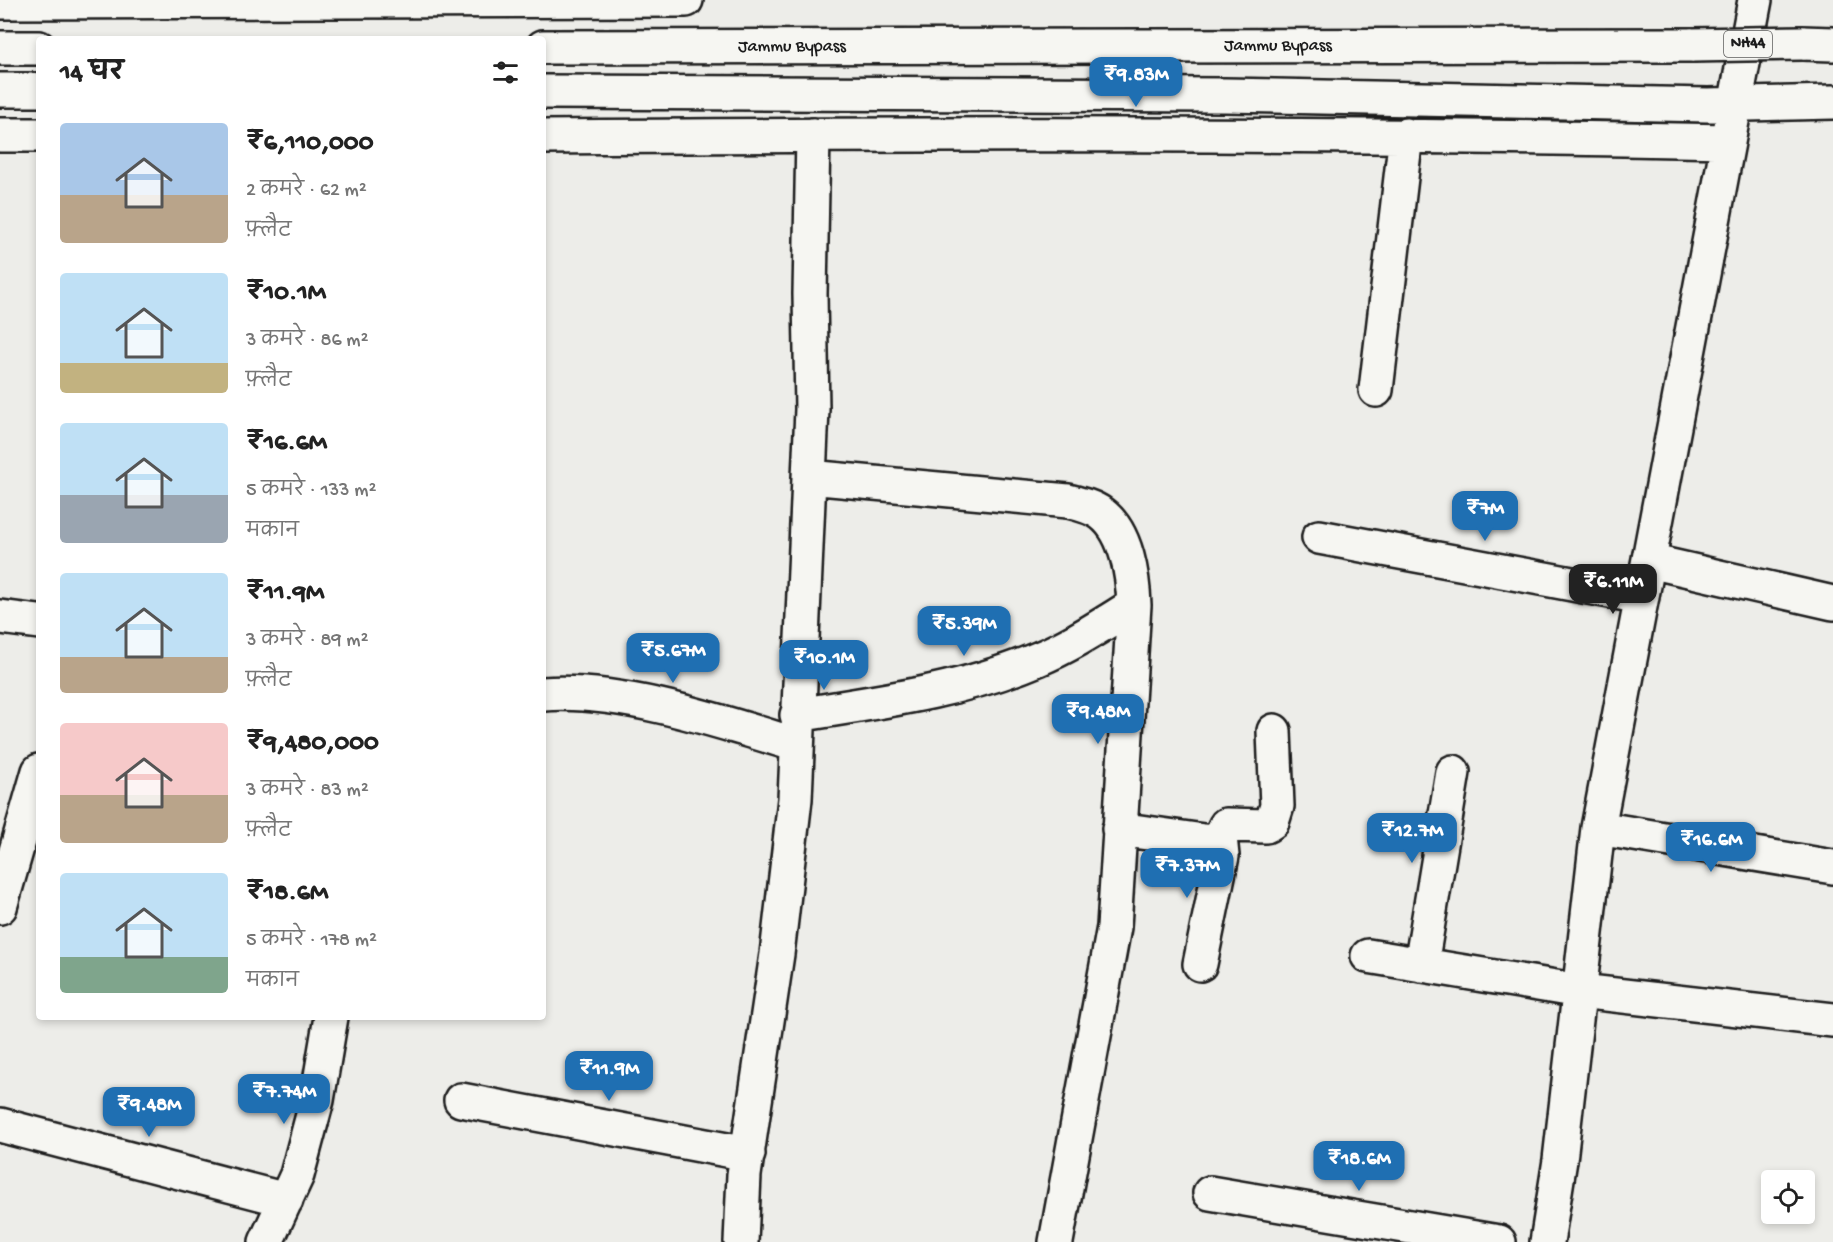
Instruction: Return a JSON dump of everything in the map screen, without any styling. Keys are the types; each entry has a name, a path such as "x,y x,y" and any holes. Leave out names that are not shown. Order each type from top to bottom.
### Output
{"main road":[{"path":"0,2 686,0"},
{"path":"1547,1242 1560,1160 1598,828 1755,0"},
{"name":"Jammu Bypass","path":"546,47 1818,44"},
{"path":"0,48 36,48"},
{"path":"0,90 36,90"},
{"path":"546,92 1225,95 1736,104 1833,102"},
{"path":"0,135 36,135"},
{"path":"741,1242 748,1154 777,954 795,799 812,409 810,294 813,135"},
{"path":"546,137 1406,135 1728,141"},
{"path":"1377,390 1406,135"},
{"path":"809,477 1068,501 1089,507 1103,515 1123,547 1133,580 1134,605 1114,927 1056,1242"},
{"path":"1319,537 1642,597"},
{"path":"1648,561 1833,603"},
{"path":"546,694 589,694 687,713 797,730 877,702 990,676 1057,650 1134,605"},
{"path":"0,617 36,622"},
{"path":"1119,829 1205,842 1216,841 1226,825 1266,826 1275,816 1274,731"},
{"path":"1421,965 1453,772"},
{"path":"0,907 36,781"},
{"path":"1598,828 1833,867"},
{"path":"1200,964 1222,856 1220,837"},
{"path":"1368,956 1580,991 1833,1020"},
{"path":"266,1242 297,1175 316,1100 330,1020"},
{"path":"461,1100 748,1154"},
{"path":"0,1125 286,1200"},
{"path":"1210,1193 1499,1242"}]}
